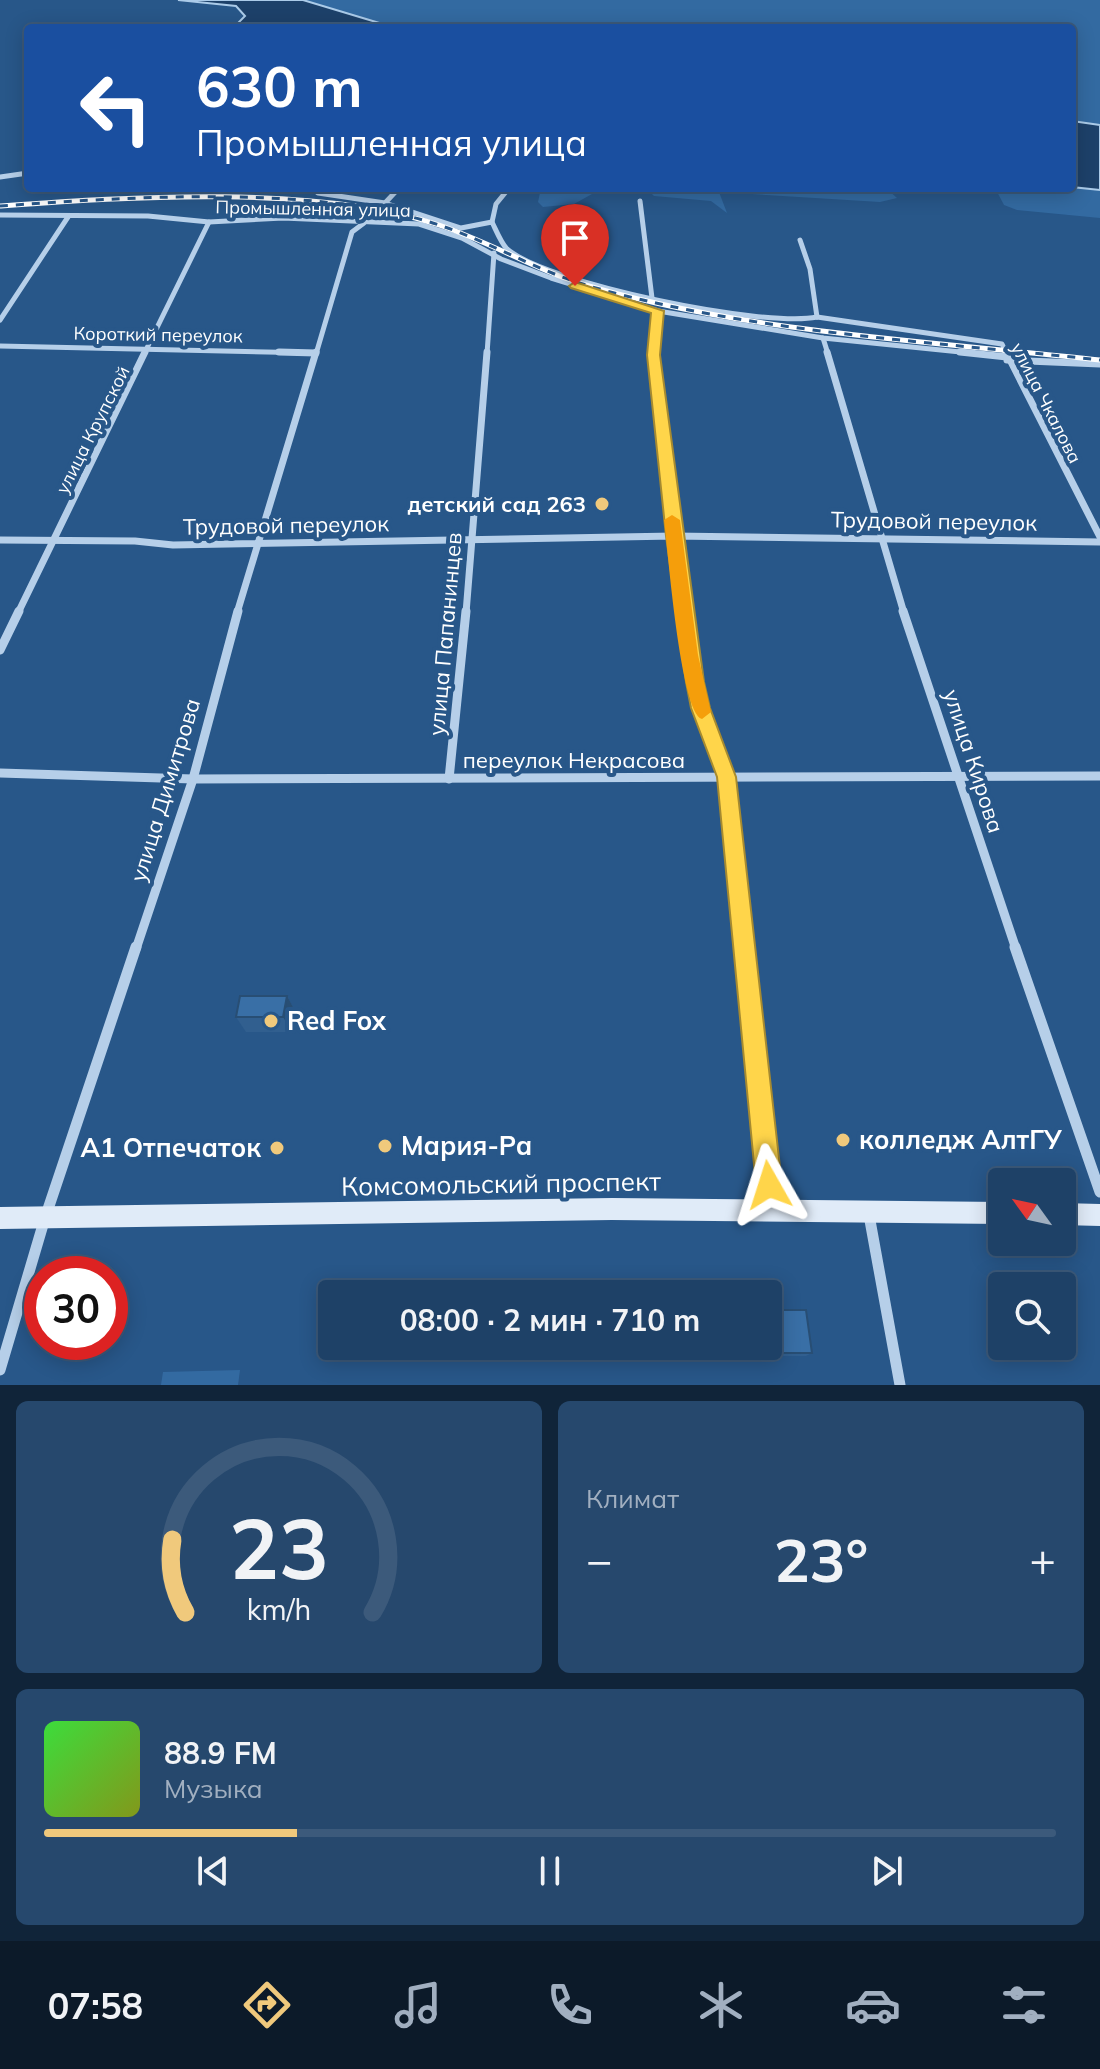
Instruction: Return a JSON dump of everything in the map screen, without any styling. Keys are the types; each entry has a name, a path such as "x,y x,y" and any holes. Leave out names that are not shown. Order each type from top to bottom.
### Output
{"main road":[{"name":"Комсомольский проспект","path":"0,1218 612,1209 988,1213"},
{"path":"1076,1214 1100,1215"}],"street":[{"path":"0,177 24,174"},
{"name":"Промышленная улица","path":"326,192 385,203 461,228 492,222"},
{"path":"385,203 395,192"},
{"path":"506,192 496,204 492,222 506,248 595,285 775,320 802,322 817,317 810,269 800,240"},
{"path":"640,201 652,298"},
{"path":"567,273 583,234 583,213"},
{"name":"Промышленная улица","path":"0,215 148,216 209,222 283,218 431,226 494,253 501,259 551,278 658,311 823,338 1007,358"},
{"path":"0,320 68,217"},
{"name":"улица Крупской","path":"0,650 52,540 150,349 209,222"},
{"name":"улица Димитрова","path":"0,1370 45,1218 193,779 256,543 352,232 364,223"},
{"name":"улица Папанинцев","path":"449,779 473,542 494,253"},
{"path":"658,311 654,355 674,536 700,708 726,777 772,1211"},
{"name":"улица Чкалова","path":"817,317 917,333 979,338 1002,344 1100,540"},
{"name":"улица Кирова","path":"823,338 851,427 879,538 960,776 985,861 1100,1192"},
{"name":"Короткий переулок","path":"0,346 316,353"},
{"path":"1007,358 1100,364"},
{"name":"Трудовой переулок","path":"0,540 473,542 674,536 1100,540"},
{"name":"переулок Некрасова","path":"0,773 193,779 1100,776"},
{"path":"868,1210 900,1385"}],"shaded area":[{"path":"178,0 303,0 383,24 241,24 238,23 245,16 236,6"},
{"path":"303,0 1100,0 1100,125 1076,122 1076,24 383,24"},
{"path":"1076,122 1100,125 1100,190 1076,187"},
{"path":"1076,187 1100,190 1100,218 1017,210 1004,205 997,192 1076,192"},
{"path":"540,192 630,192 592,194 574,204 543,207 538,202"},
{"path":"650,192 719,192 727,213 711,201 654,196"},
{"path":"719,192 890,192 897,198 880,202"},
{"path":"240,1370 238,1385 161,1385 163,1372"}],"building":[{"path":"240,996 287,996 283,1017 236,1017"},
{"path":"782,1310 806,1310 812,1353 782,1353"}],"railway":[{"path":"0,206 164,197 337,203 439,225 562,277 656,303 820,331 1100,360"}],"slow traffic":[{"path":"672,520 689,655 702,712"}],"place":[{"name":"детский сад 263","path":"602,504"},
{"name":"Red Fox","path":"271,1021"},
{"name":"колледж АлтГУ","path":"843,1140"},
{"name":"Мария-Ра","path":"385,1146"},
{"name":"А1 Отпечаток","path":"277,1148"}],"route":[{"path":"575,286 658,311 653,336 654,355 689,655 700,708 726,777 769,1185"}]}
